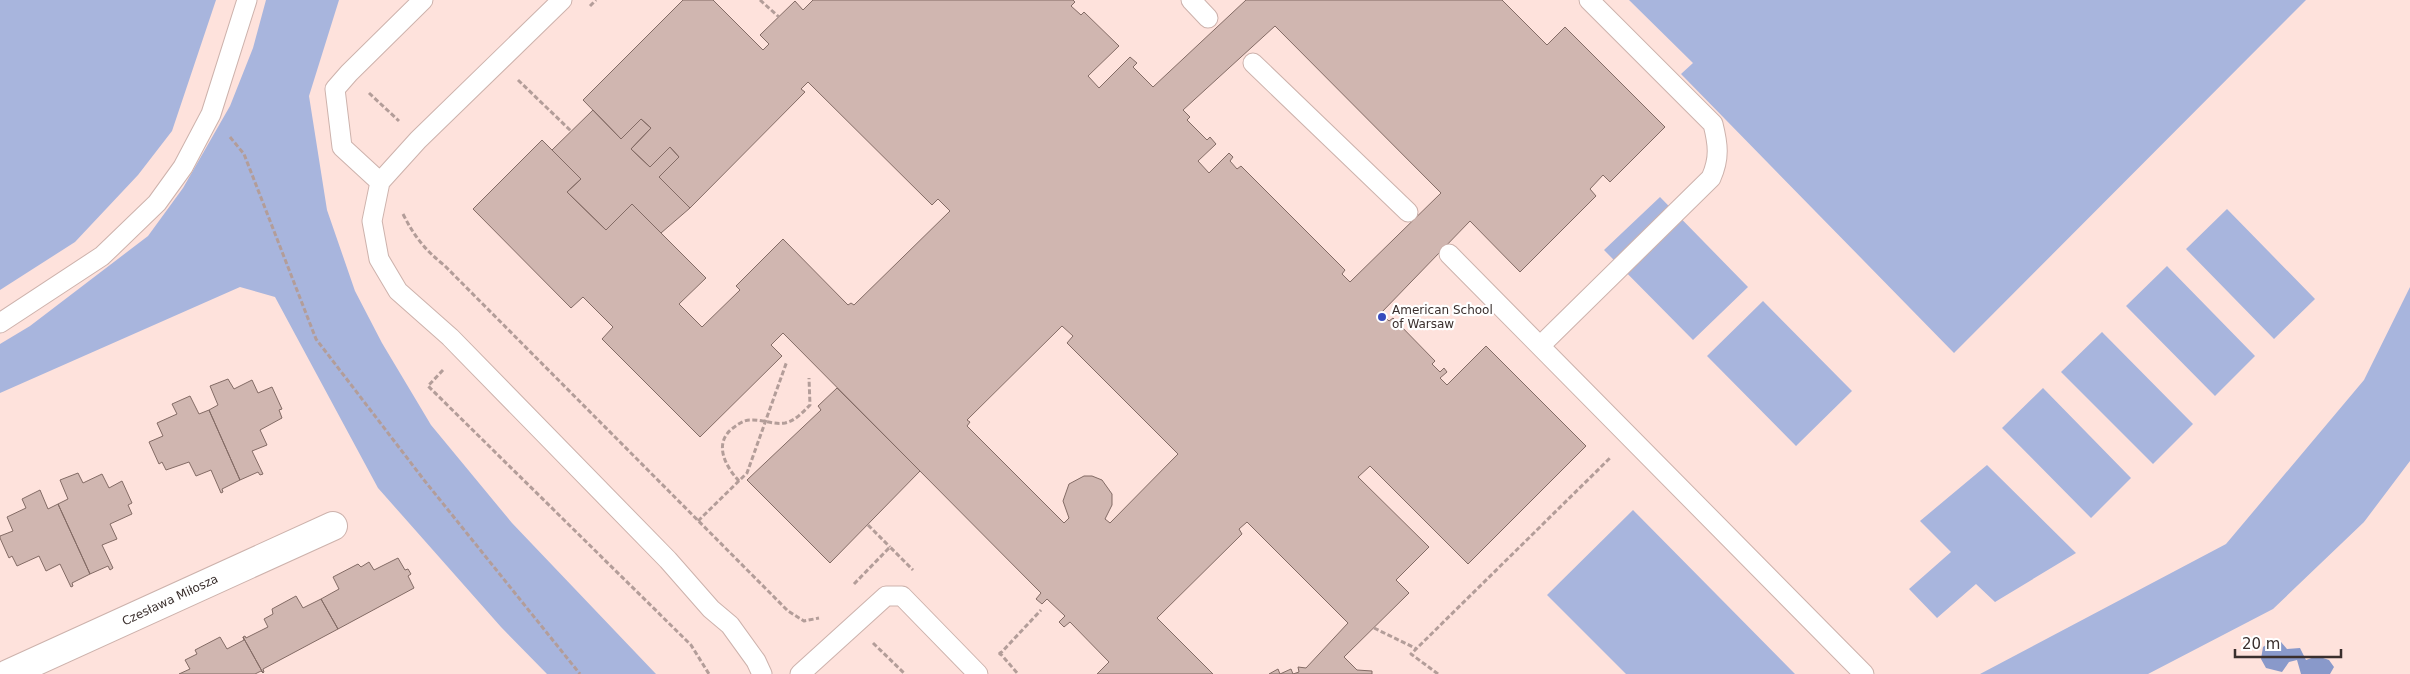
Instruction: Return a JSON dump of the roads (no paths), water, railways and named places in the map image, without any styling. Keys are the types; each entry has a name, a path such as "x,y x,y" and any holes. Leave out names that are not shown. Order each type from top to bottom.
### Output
{"street":[{"name":"Czesława Miłosza","path":"8,674 333,526"}],"lane":[{"path":"0,324 102,256 158,203 183,168 211,114 247,0"},
{"path":"380,182 342,147 335,89 423,0"},
{"path":"562,0 418,140 380,182 372,221 379,259 398,291 462,350 668,560 711,609 730,625 756,661 762,674"},
{"path":"1191,0 1208,18"},
{"path":"1540,346 1698,192 1711,178 1718,163 1718,143 1713,124 1589,0"},
{"path":"1253,63 1408,212"},
{"path":"1449,254 1864,674"},
{"path":"800,674 886,596 902,596 978,674"}],"place":[{"name":"American School of Warsaw","path":"1382,317"}]}
